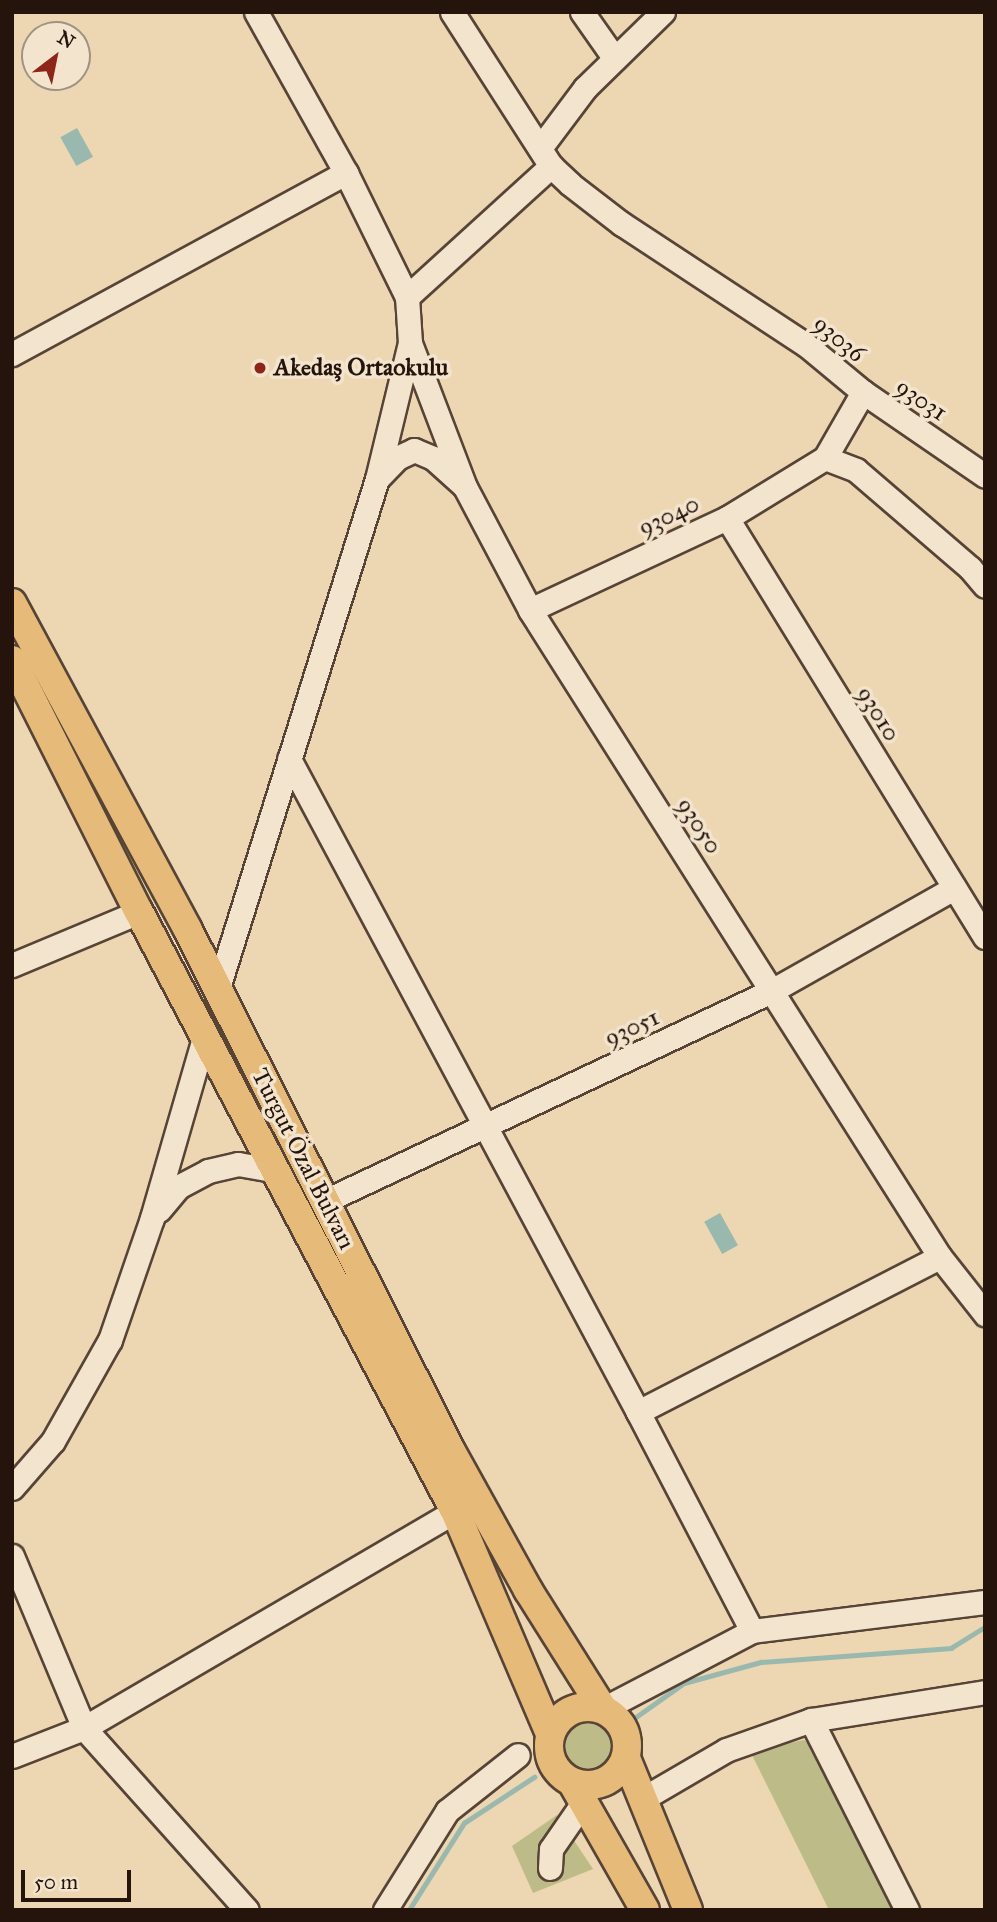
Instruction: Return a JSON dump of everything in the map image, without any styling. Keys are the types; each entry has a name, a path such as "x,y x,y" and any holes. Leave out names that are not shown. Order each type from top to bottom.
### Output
{"main road":[{"name":"Turgut Özal Bulvarı","path":"12,603 217,991 457,1462 528,1590 603,1709 621,1724 628,1746 626,1758 688,1910"},
{"name":"Turgut Özal Bulvarı","path":"12,660 139,912 455,1511 550,1734 555,1767 577,1793 645,1910"},
{"path":"550,1734 565,1713 590,1706 603,1709"},
{"path":"577,1793 610,1779 626,1758"}],"street":[{"path":"217,991 377,479 410,343 407,297 346,173 256,12"},
{"name":"93036","path":"452,12 545,157 622,224 805,344 863,392 825,458"},
{"path":"582,12 615,59"},
{"path":"407,297 545,157 585,88 663,12"},
{"path":"12,354 346,173"},
{"name":"93050","path":"410,343 466,487 530,610 940,1257 985,1314"},
{"name":"93031","path":"863,392 985,476"},
{"path":"377,479 397,458 414,450 433,458 466,487"},
{"path":"825,458 856,470 970,568 985,586"},
{"name":"93040","path":"530,610 727,518 825,458"},
{"name":"93010","path":"727,518 985,937"},
{"path":"289,759 638,1412 751,1632"},
{"name":"93051","path":"325,1200 773,990 954,888"},
{"path":"12,965 139,912"},
{"path":"12,1489 53,1441 110,1340 152,1218 205,1034"},
{"path":"152,1218 178,1188 208,1171 238,1164 277,1171"},
{"path":"638,1412 940,1257"},
{"path":"12,1756 84,1728 455,1511"},
{"path":"12,1556 84,1728 247,1910"},
{"path":"603,1709 751,1632 985,1602"},
{"path":"644,1798 726,1750 811,1720 985,1692"},
{"path":"811,1720 907,1910"},
{"path":"385,1910 447,1811 518,1755"},
{"path":"550,1868 551,1849 577,1793"}],"shaded area":[{"path":"587,1723 605,1730 612,1748 605,1766 587,1773 569,1766 562,1748 569,1730"},
{"path":"804,1740 816,1747 893,1910 829,1910 750,1751"},
{"path":"557,1815 593,1869 533,1893 512,1846"}],"water":[{"path":"77,128 93,157 76,166 60,137"},
{"path":"720,1213 738,1245 722,1254 704,1222"}],"waterway":[{"path":"626,1724 684,1683 761,1662 951,1648 985,1627"},
{"path":"409,1910 464,1823 534,1777"}],"place":[{"name":"Akedaş Ortaokulu","path":"260,368"}]}
